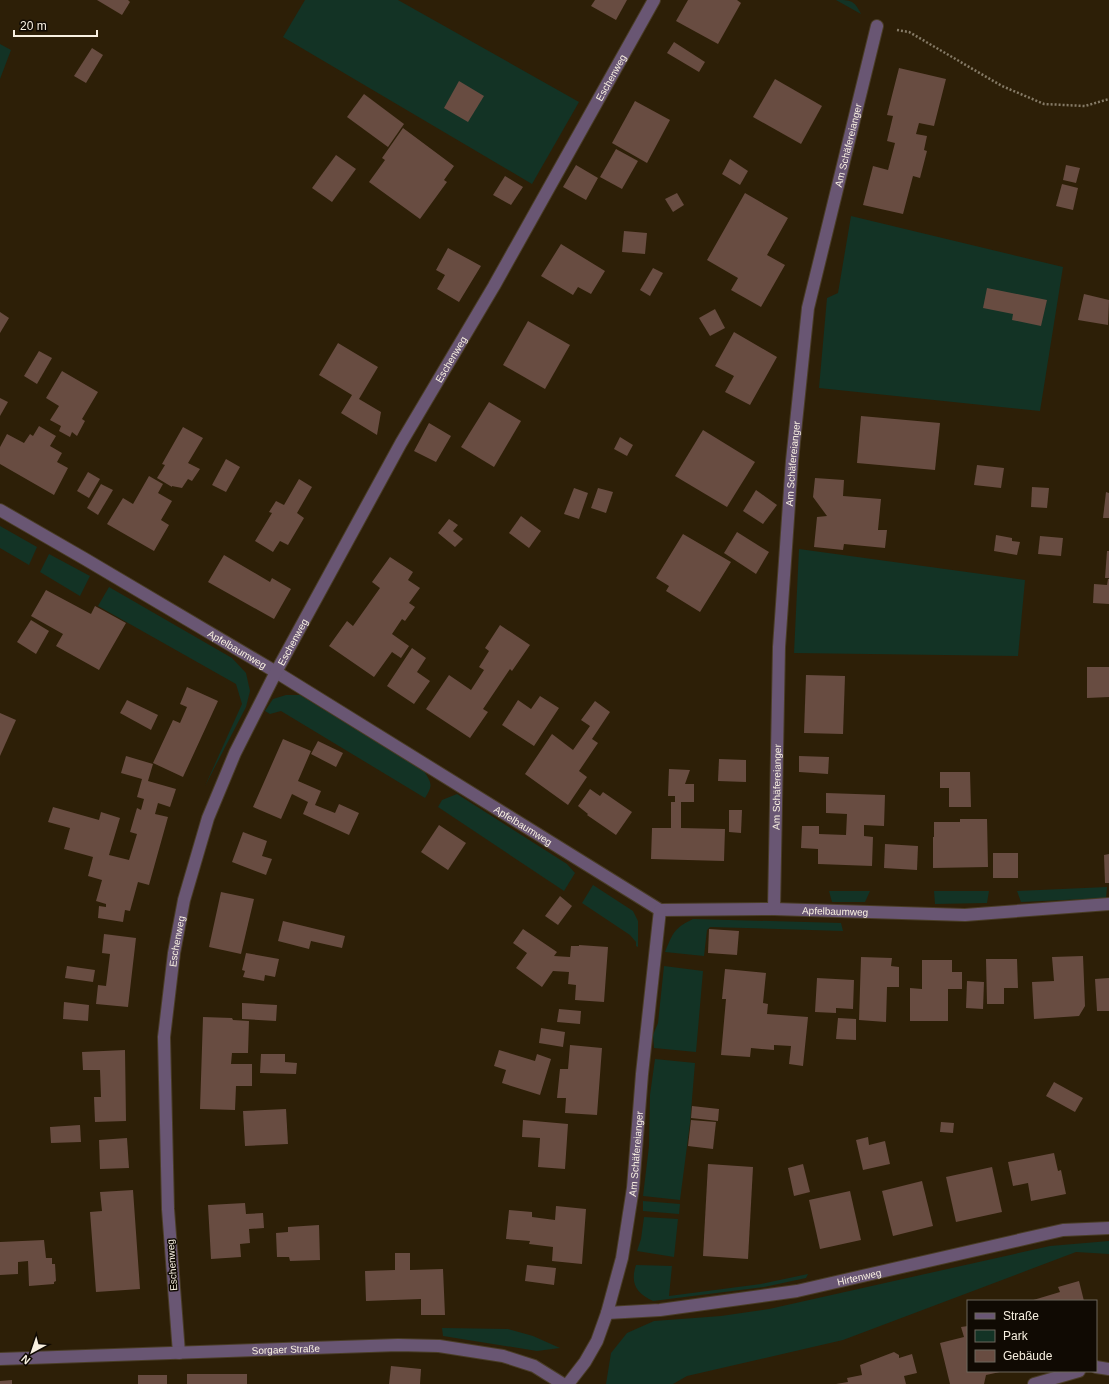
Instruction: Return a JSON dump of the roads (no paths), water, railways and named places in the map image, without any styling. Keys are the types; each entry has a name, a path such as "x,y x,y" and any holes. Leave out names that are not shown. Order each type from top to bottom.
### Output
{"street":[{"name":"Eschenweg","path":"179,1353 168,1209 164,1037 174,953 184,900 208,818 235,752 276,672 401,443 494,286 654,0"},
{"name":"Am Schäfereianger","path":"774,909 779,647 792,461 808,315 877,26"},
{"name":"Apfelbaumweg","path":"0,510 276,672 660,910 774,909 965,916 1109,904"},
{"name":"Am Schäfereianger","path":"568,1384 585,1362 597,1341 607,1313 622,1258 634,1188 642,1074 660,910"},
{"name":"Hirtenweg","path":"607,1313 660,1310 797,1291 1063,1230 1109,1228"},
{"name":"Sorgaer Straße","path":"0,1359 398,1345 439,1346 503,1356 534,1366 563,1384"},
{"path":"1097,1367 1109,1369"},
{"path":"1034,1384 1076,1372"}]}
